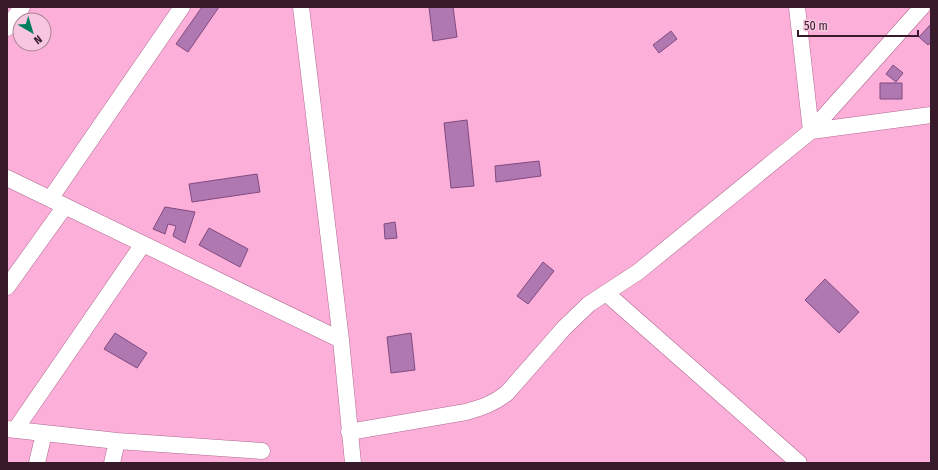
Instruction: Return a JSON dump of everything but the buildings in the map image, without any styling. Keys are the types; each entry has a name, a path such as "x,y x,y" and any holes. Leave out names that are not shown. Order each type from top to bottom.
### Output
{"street":[{"path":"7,28 22,7"},
{"path":"7,287 58,202 182,7"},
{"path":"301,7 341,340 353,463"},
{"path":"797,7 812,131"},
{"path":"349,432 466,412 482,408 496,402 589,304 644,267 812,131 922,7"},
{"path":"812,131 931,116"},
{"path":"7,178 341,340"},
{"path":"143,244 11,429 117,441 262,451"},
{"path":"606,293 799,463"},
{"path":"37,463 44,433"},
{"path":"112,463 117,441"}]}
